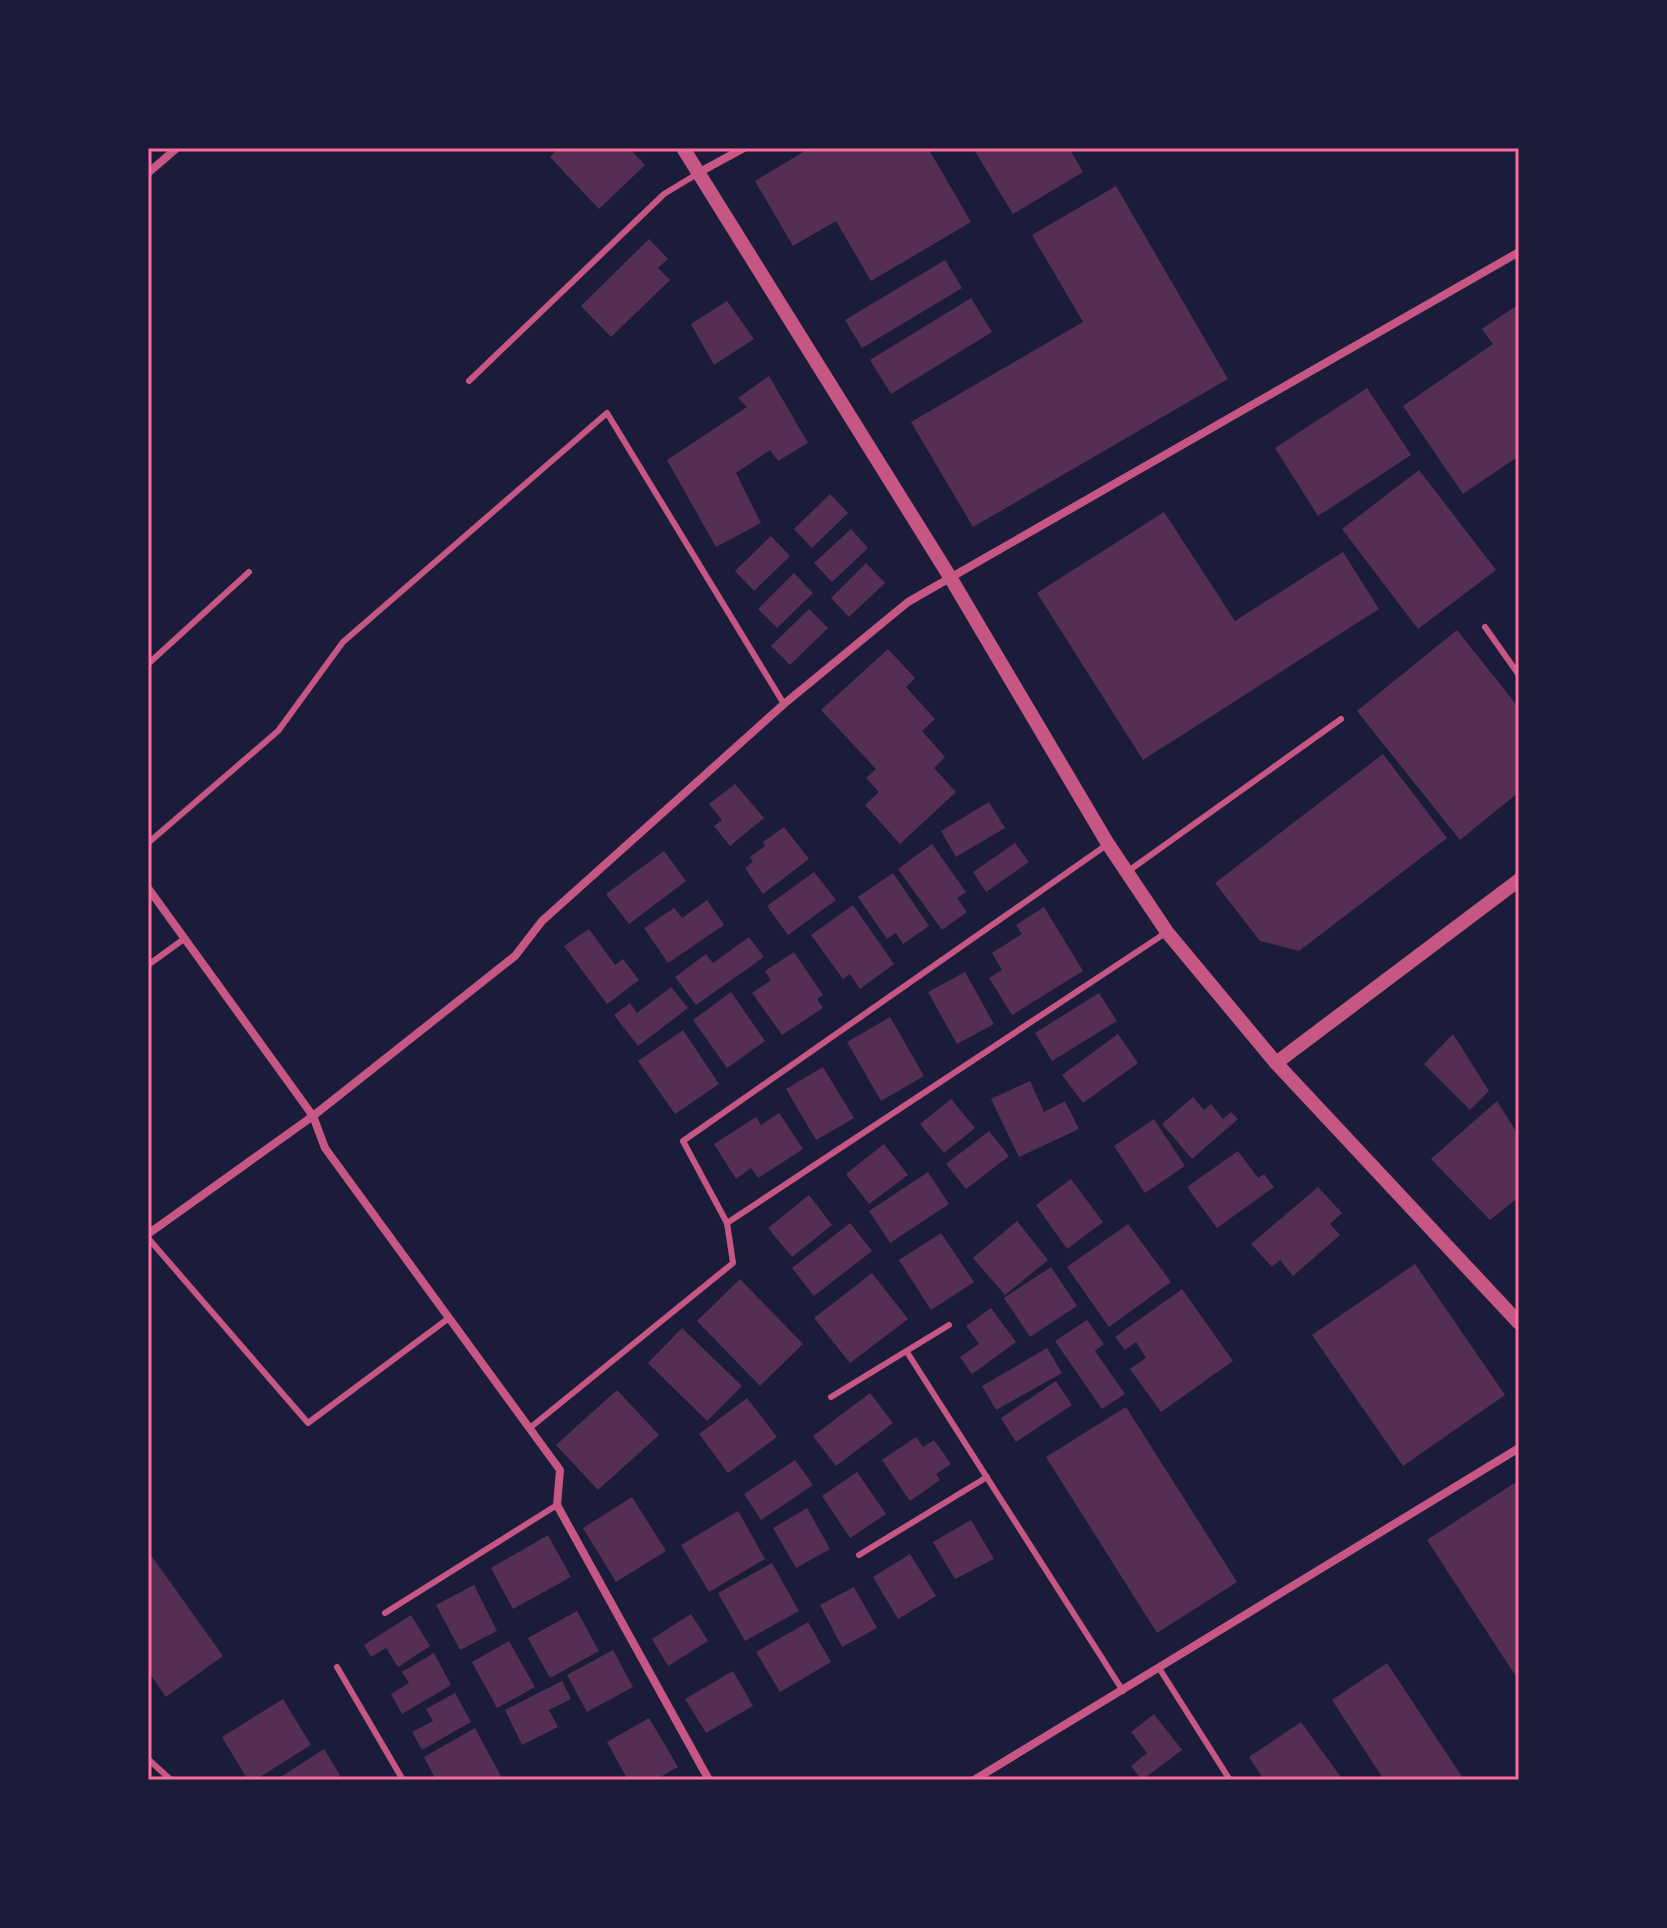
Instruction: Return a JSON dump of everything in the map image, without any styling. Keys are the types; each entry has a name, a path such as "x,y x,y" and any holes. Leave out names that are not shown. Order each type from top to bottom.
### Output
{"street":[{"path":"148,173 177,148"},
{"path":"683,148 950,577 1108,844 1167,932 1276,1063 1519,1323"},
{"path":"698,173 744,148"},
{"path":"148,1236 313,1116 515,956 542,921 784,704 908,602 1519,252"},
{"path":"1276,1063 1519,880"},
{"path":"148,888 313,1116 325,1148 560,1470 557,1505 709,1780"},
{"path":"974,1780 1519,1448"}],"lane":[{"path":"469,381 664,194 698,173"},
{"path":"148,843 278,731 343,642 607,413 784,704"},
{"path":"148,664 249,572"},
{"path":"1485,627 1519,675"},
{"path":"1127,872 1341,719"},
{"path":"531,1427 733,1263 727,1223 683,1141 1108,844"},
{"path":"727,1223 1167,932"},
{"path":"148,965 184,939"},
{"path":"148,1236 308,1423 449,1318"},
{"path":"831,1397 949,1325"},
{"path":"907,1352 1123,1691"},
{"path":"859,1555 987,1477"},
{"path":"385,1613 557,1505"},
{"path":"337,1667 403,1780"},
{"path":"1159,1668 1230,1780"},
{"path":"148,1759 171,1780"}],"building":[{"path":"559,148 629,148 645,165 599,209 550,157"},
{"path":"810,148 928,148 971,222 871,281 836,221 793,246 755,181"},
{"path":"973,148 1069,148 1083,172 1013,214"},
{"path":"1116,186 1228,379 973,527 911,422 1083,322 1032,235"},
{"path":"649,239 668,259 658,268 670,280 611,337 581,306"},
{"path":"945,260 962,288 862,348 845,320"},
{"path":"971,298 992,332 891,394 870,360"},
{"path":"727,301 754,339 714,365 691,324"},
{"path":"1519,304 1519,456 1463,494 1403,406 1493,344 1482,329"},
{"path":"769,376 808,443 778,461 770,450 736,473 761,523 716,547 667,460 747,407 738,398"},
{"path":"1367,388 1411,455 1318,516 1275,448"},
{"path":"1419,470 1496,570 1418,629 1342,529"},
{"path":"830,494 848,513 812,548 794,529"},
{"path":"1164,512 1235,621 1343,552 1379,609 1143,760 1037,593"},
{"path":"851,529 868,548 832,582 814,563"},
{"path":"771,536 790,556 754,591 735,571"},
{"path":"866,563 885,583 849,617 831,598"},
{"path":"794,573 813,593 777,628 758,609"},
{"path":"809,609 828,628 790,665 771,646"},
{"path":"1457,630 1519,708 1519,792 1460,840 1357,711"},
{"path":"888,649 915,678 906,687 935,719 922,731 945,757 934,768 956,792 900,844 865,805 879,792 866,778 876,769 821,710"},
{"path":"1383,754 1447,838 1299,951 1260,941 1215,883"},
{"path":"735,784 764,818 730,846 714,826 722,820 709,804"},
{"path":"989,802 1005,828 956,857 941,831"},
{"path":"784,827 809,859 763,894 745,868 753,862 750,857 765,846 763,842"},
{"path":"1015,843 1029,862 986,892 973,872"},
{"path":"932,844 966,892 957,898 967,912 942,930 898,869"},
{"path":"664,851 686,881 629,924 606,894"},
{"path":"814,872 836,900 788,935 767,906"},
{"path":"893,873 929,926 903,944 896,933 887,939 858,897"},
{"path":"707,900 724,925 668,963 644,928 674,908 682,918"},
{"path":"853,905 894,964 860,989 850,974 843,979 811,935"},
{"path":"1044,907 1083,971 1012,1015 989,978 1002,970 992,953 1022,934 1016,925"},
{"path":"589,929 615,965 623,959 639,980 607,1004 564,946"},
{"path":"749,937 764,957 696,1005 675,977 706,954 713,963"},
{"path":"794,952 823,995 817,999 823,1008 782,1035 752,993 771,980 765,971"},
{"path":"965,972 994,1024 957,1044 928,992"},
{"path":"671,987 688,1008 638,1046 614,1015 630,1003 637,1013"},
{"path":"731,992 765,1041 727,1068 693,1020"},
{"path":"1099,993 1117,1021 1052,1061 1035,1033"},
{"path":"890,1017 924,1076 881,1101 847,1042"},
{"path":"683,1030 719,1084 675,1114 638,1061"},
{"path":"1118,1034 1138,1063 1083,1103 1062,1075"},
{"path":"1453,1034 1489,1091 1470,1110 1424,1064"},
{"path":"823,1067 854,1118 816,1140 786,1089"},
{"path":"1030,1081 1044,1112 1065,1101 1079,1129 1019,1157 991,1099"},
{"path":"1193,1097 1204,1110 1211,1104 1223,1119 1231,1112 1238,1119 1192,1159 1162,1124"},
{"path":"951,1099 975,1128 944,1153 920,1124"},
{"path":"1497,1101 1519,1136 1519,1197 1490,1220 1431,1159"},
{"path":"779,1113 803,1149 758,1178 751,1168 736,1179 714,1144 756,1117 761,1125"},
{"path":"1154,1119 1185,1166 1145,1193 1114,1146"},
{"path":"989,1131 1009,1156 966,1189 946,1164"},
{"path":"884,1144 908,1175 869,1204 846,1174"},
{"path":"1238,1151 1258,1178 1264,1174 1274,1187 1217,1228 1187,1187"},
{"path":"928,1172 949,1204 890,1243 869,1211"},
{"path":"1071,1179 1103,1222 1067,1249 1036,1205"},
{"path":"1318,1187 1342,1213 1330,1224 1340,1235 1293,1276 1280,1260 1272,1267 1251,1244"},
{"path":"809,1195 832,1225 792,1257 768,1228"},
{"path":"1017,1221 1048,1260 1005,1295 973,1258"},
{"path":"850,1223 872,1251 814,1296 792,1268"},
{"path":"1128,1224 1171,1282 1109,1327 1067,1267"},
{"path":"941,1233 974,1282 931,1310 899,1260"},
{"path":"1415,1264 1505,1395 1403,1466 1312,1335"},
{"path":"1051,1267 1077,1306 1030,1337 1004,1298"},
{"path":"872,1273 908,1319 850,1363 814,1318"},
{"path":"740,1279 803,1344 760,1386 697,1321"},
{"path":"1182,1289 1233,1361 1161,1412 1130,1369 1146,1358 1136,1342 1125,1350 1115,1337"},
{"path":"991,1308 1016,1342 972,1374 960,1357 979,1344 966,1326"},
{"path":"1087,1320 1104,1344 1095,1351 1125,1394 1102,1409 1055,1341"},
{"path":"682,1328 742,1386 707,1421 648,1363"},
{"path":"1047,1348 1062,1373 996,1410 982,1386"},
{"path":"1056,1381 1072,1405 1016,1442 1001,1418"},
{"path":"617,1390 659,1435 598,1490 556,1445"},
{"path":"870,1393 893,1423 836,1466 813,1436"},
{"path":"747,1398 777,1437 728,1473 699,1434"},
{"path":"1126,1407 1237,1582 1157,1633 1046,1457"},
{"path":"916,1437 923,1447 934,1440 951,1464 936,1474 940,1480 910,1501 882,1460"},
{"path":"795,1460 813,1485 761,1520 744,1494"},
{"path":"857,1472 886,1514 850,1538 822,1496"},
{"path":"1519,1480 1519,1681 1427,1540"},
{"path":"632,1497 666,1551 616,1582 583,1528"},
{"path":"807,1508 830,1549 796,1568 773,1528"},
{"path":"738,1511 765,1559 709,1592 681,1545"},
{"path":"971,1520 994,1559 955,1579 933,1542"},
{"path":"548,1535 571,1577 513,1609 491,1568"},
{"path":"148,1551 223,1656 166,1697 148,1671"},
{"path":"910,1554 936,1596 898,1619 873,1577"},
{"path":"772,1563 799,1611 745,1641 718,1593"},
{"path":"474,1585 497,1631 460,1650 436,1605"},
{"path":"854,1587 877,1628 842,1647 820,1605"},
{"path":"577,1611 599,1651 550,1678 528,1638"},
{"path":"691,1614 708,1641 668,1666 652,1639"},
{"path":"411,1615 430,1646 398,1667 386,1648 371,1657 364,1645"},
{"path":"808,1622 831,1662 780,1692 756,1652"},
{"path":"509,1641 535,1687 497,1708 472,1662"},
{"path":"613,1650 633,1687 587,1712 567,1675"},
{"path":"434,1653 451,1685 402,1714 391,1694 409,1683 402,1672"},
{"path":"1387,1663 1464,1780 1384,1780 1332,1700"},
{"path":"733,1671 753,1706 706,1733 685,1699"},
{"path":"562,1681 571,1699 549,1710 558,1727 522,1745 505,1710"},
{"path":"455,1693 471,1722 422,1750 412,1732 433,1721 426,1709"},
{"path":"283,1699 311,1745 255,1780 248,1780 222,1737"},
{"path":"1154,1714 1182,1750 1142,1780 1131,1766 1147,1753 1131,1732"},
{"path":"649,1718 678,1767 655,1780 628,1780 607,1742"},
{"path":"1301,1722 1343,1780 1264,1780 1249,1757"},
{"path":"475,1728 503,1780 436,1780 424,1757"},
{"path":"324,1749 340,1775 333,1780 276,1780"}]}
